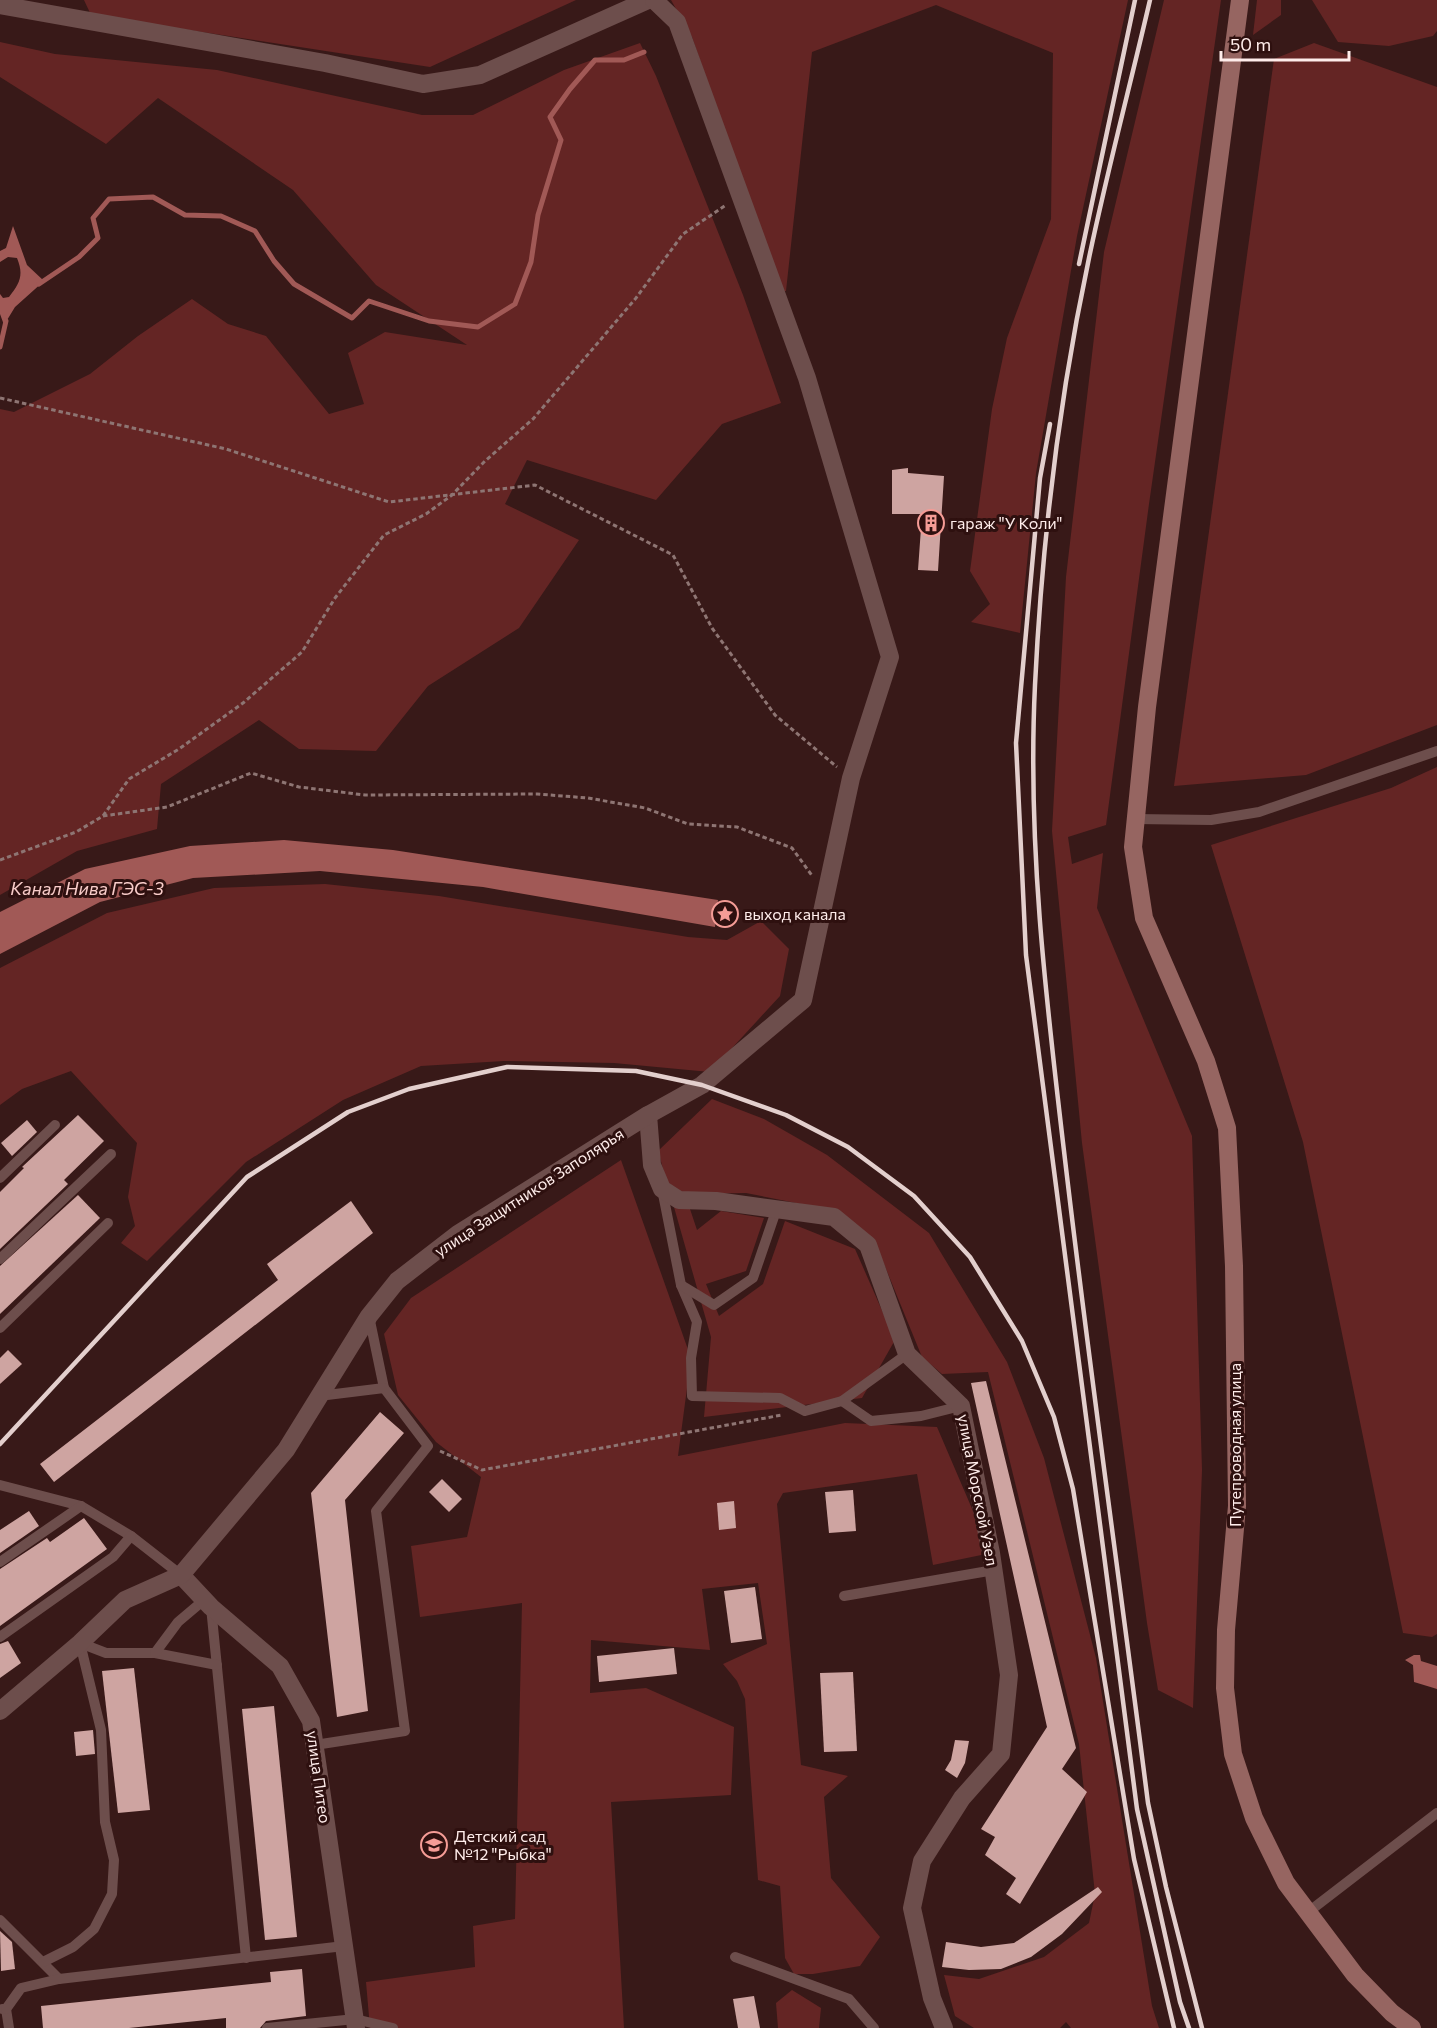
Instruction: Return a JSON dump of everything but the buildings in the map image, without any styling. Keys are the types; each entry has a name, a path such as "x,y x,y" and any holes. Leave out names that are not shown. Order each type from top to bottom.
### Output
{"main road":[{"name":"Путепроводная улица","path":"1240,0 1150,684 1133,846 1144,918 1206,1061 1227,1128 1234,1266 1237,1506 1226,1630 1225,1688 1233,1754 1254,1818 1286,1883 1355,1975 1392,2013 1412,2028"}],"street":[{"path":"0,5 325,63 423,84 480,75 648,0"},
{"name":"улица Защитников Заполярья","path":"0,1711 80,1643 125,1599 182,1575 286,1450 369,1316 397,1281 458,1234 648,1115 702,1085 803,1000 851,778 890,657 807,378 677,22 654,0"},
{"path":"648,1115 652,1166 662,1189"},
{"name":"улица Морской Узел","path":"662,1189 679,1200 777,1208 834,1217 868,1245 907,1354 961,1406 994,1570 1009,1675 1001,1754 963,1798 922,1861 912,1908 932,1998 941,2027"},
{"name":"улица Питео","path":"182,1575 207,1603 280,1666 311,1721 355,2024"}],"lane":[{"path":"1136,819 1211,820 1259,812 1437,752"},
{"path":"0,1178 55,1125"},
{"path":"0,1259 111,1154"},
{"path":"662,1189 681,1285 697,1323 691,1358 692,1396 780,1398 805,1411 842,1401 907,1354"},
{"path":"681,1285 714,1305 753,1278 777,1208"},
{"path":"0,1328 108,1223"},
{"path":"315,1745 405,1731 375,1510 428,1446 384,1388 369,1316"},
{"path":"319,1396 384,1388"},
{"path":"842,1401 871,1421 921,1416 961,1406"},
{"path":"0,1485 81,1506 131,1536 182,1575"},
{"path":"0,1562 81,1506"},
{"path":"0,1637 113,1557 131,1536"},
{"path":"844,1596 994,1570"},
{"path":"156,1653 178,1622 207,1603 217,1665 246,1958"},
{"path":"80,1643 106,1653 156,1653 217,1665"},
{"path":"43,1962 73,1947 94,1929 112,1894 114,1860 105,1822 101,1730 80,1643"},
{"path":"1307,1913 1437,1813"},
{"path":"0,1920 59,1979"},
{"path":"9,2028 3,2009 21,1988 59,1979 344,1946"},
{"path":"735,1957 849,2000 874,2028"},
{"path":"267,2028 355,2024 393,2028"}],"path":[{"path":"103,816 129,779 179,749 243,703 302,652 335,598 384,535 426,514 452,495 485,461 533,419 636,298 683,234 740,195"},
{"path":"0,398 226,448 389,502 535,485 673,555 712,628 775,715 851,778"},
{"path":"0,860 76,832 103,816 166,807 251,773 299,787 365,795 537,794 588,798 645,808 688,824 737,826 792,848 826,896"},
{"path":"428,1446 482,1470 805,1411"}],"shaded area":[{"path":"84,0 576,0 430,67 91,15"},
{"path":"671,0 1128,0 1077,236 1036,473 1020,633 971,622 990,604 970,571 992,409 1007,338 1051,219 1053,53 936,5 812,52 786,291 781,292 692,37"},
{"path":"1164,0 1221,0 1106,825 1068,837 1072,864 1103,853 1097,908 1192,1136 1202,1470 1193,1708 1158,1690 1147,1623 1082,1143 1052,831 1066,577 1104,252"},
{"path":"1257,0 1281,0 1281,15 1253,35"},
{"path":"1312,0 1437,0 1437,31 1433,36 1389,46 1338,42"},
{"path":"0,42 55,54 217,70 422,115 473,115 564,70 640,43 656,76 743,295 781,403 722,424 656,500 527,460 505,504 579,540 519,628 428,686 376,751 299,749 259,720 161,784 157,829 77,851 0,895 0,409 14,412 90,374 138,336 192,299 228,324 266,336 329,414 364,404 348,353 385,332 467,345 376,285 293,190 158,98 106,144 0,77"},
{"path":"1314,43 1437,87 1437,725 1306,775 1174,786 1274,59"},
{"path":"1437,767 1437,1634 1432,1637 1403,1633 1303,1142 1211,845 1391,788"},
{"path":"325,884 439,896 688,937 727,940 761,921 789,949 780,996 710,1072 614,1063 504,1061 421,1066 343,1100 246,1162 147,1261 121,1243 135,1226 128,1197 137,1143 71,1071 22,1089 0,1105 0,968 107,913 214,888"},
{"path":"712,1099 764,1119 827,1155 929,1233 1007,1362 1044,1458 1096,1658 1152,2006 1159,2028 1071,2028 1066,2022 1060,2028 974,2028 955,2016 944,1975 979,1979 1044,1957 1089,1923 1095,1894 1079,1744 988,1372 942,1374 922,1357 875,1242 836,1211 746,1193 685,1194 697,1230 721,1211 764,1218 746,1271 706,1284 719,1316 763,1284 785,1221 855,1249 895,1340 862,1398 704,1417 711,1337 658,1151"},
{"path":"621,1160 691,1358 678,1456 845,1423 937,1427 991,1553 933,1565 917,1474 783,1493 777,1504 801,1765 848,1776 824,1797 831,1878 880,1937 860,1966 813,1974 794,1974 785,1958 780,1886 758,1880 745,1699 737,1681 723,1664 767,1644 758,1583 702,1589 710,1650 591,1640 590,1693 646,1688 734,1727 731,1795 611,1802 624,2028 370,2028 366,1982 475,1967 473,1926 515,1919 522,1603 420,1617 411,1546 467,1537 481,1477 436,1442 398,1395 384,1334 411,1298"},
{"path":"792,1990 821,2008 819,2028 778,2028 776,2003"}],"water":[{"path":"13,226 27,265 44,281 15,307 4,325 0,314 0,294 3,298 9,297 18,283 20,274 17,258 8,257 0,262 0,251 6,248"},
{"name":"Канал Нива ГЭС-3","path":"284,840 393,850 718,900 715,927 483,887 320,871 193,878 100,902 0,954 0,912 85,869 190,846"},
{"path":"1414,1655 1420,1655 1421,1661 1437,1666 1437,1689 1414,1682 1413,1665 1405,1660"}],"waterway":[{"path":"39,284 79,257 98,238 93,218 109,199 153,197 185,215 221,216 255,231 274,261 294,284 352,318 369,301 429,321 478,327 515,304 531,262 538,215 561,140 550,117 595,60 624,60 644,52"},
{"path":"0,347 6,321"}],"railway":[{"path":"1079,264 1135,0"},
{"path":"1150,0 1078,311 1053,470 1038,631 1033,746 1034,806 1040,927 1059,1108 1148,1803 1166,1887 1202,2028"},
{"path":"1050,424 1040,478 1016,743 1026,955 1137,1809 1180,2002 1189,2028"},
{"path":"0,1444 247,1177 348,1112 409,1089 507,1067 636,1071 702,1085 786,1115 848,1147 914,1196 970,1257 1022,1341 1054,1417 1073,1489 1134,1859 1174,2028"}],"place":[{"name":"гараж \"У Коли\"","path":"931,523"},
{"name":"выход канала","path":"725,914"},
{"name":"Детский сад №12 \"Рыбка\"","path":"434,1845"}]}
